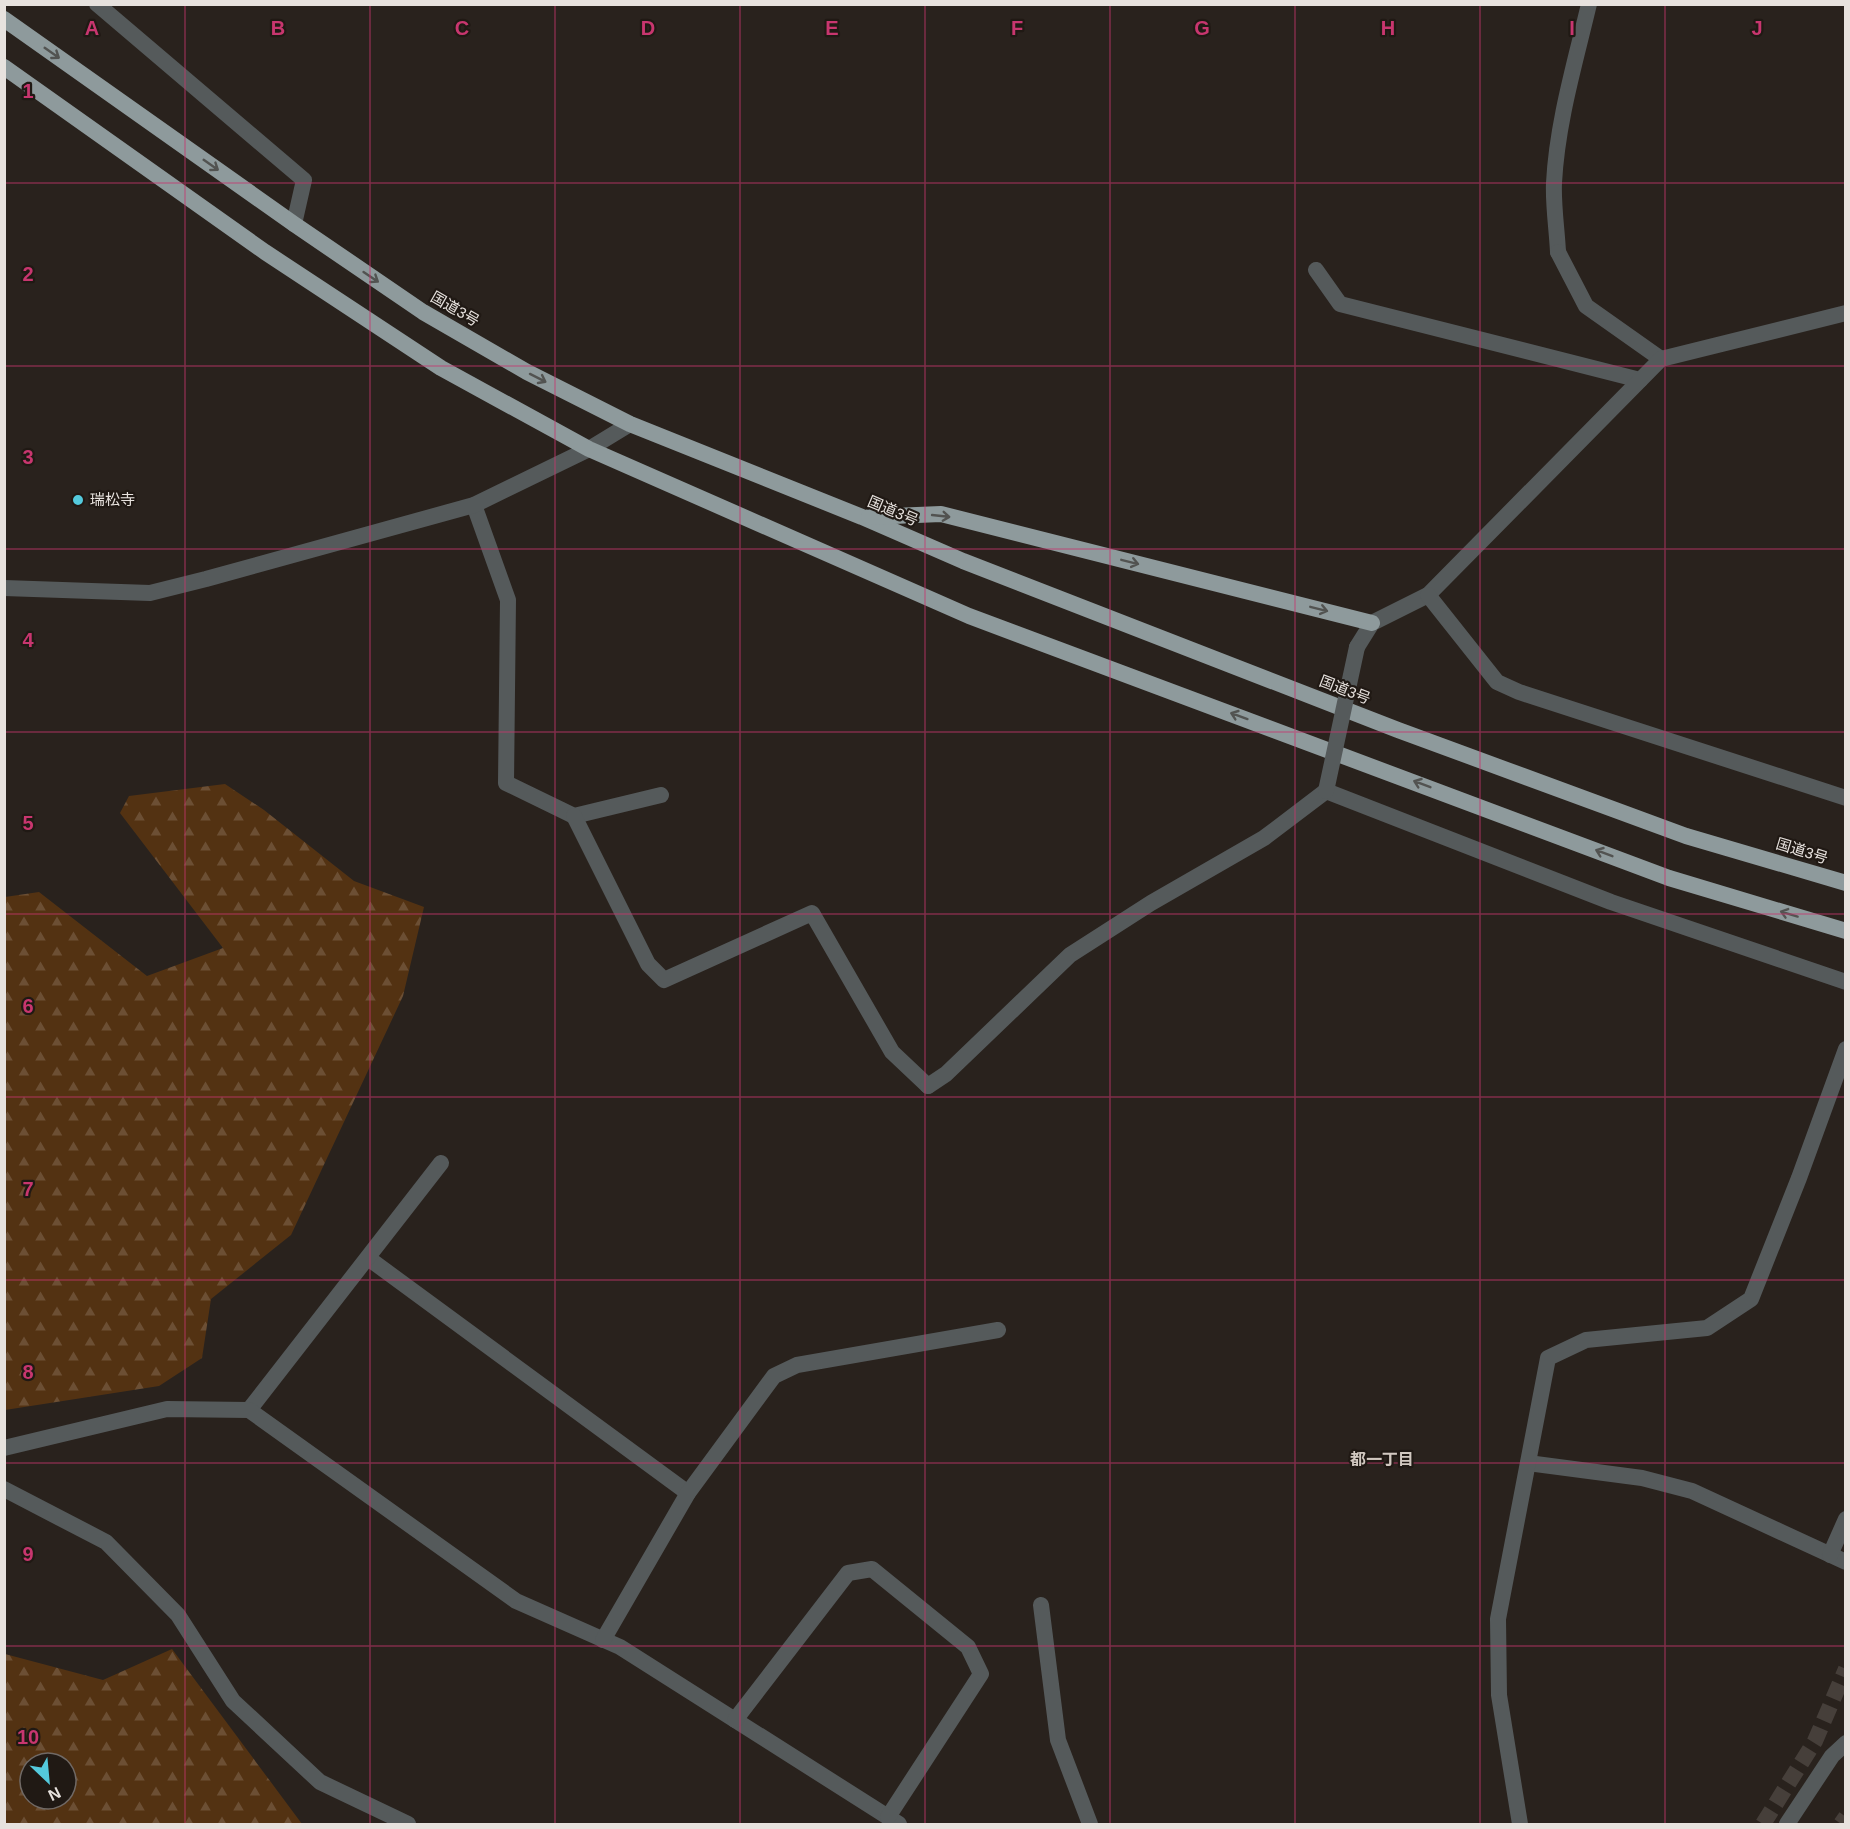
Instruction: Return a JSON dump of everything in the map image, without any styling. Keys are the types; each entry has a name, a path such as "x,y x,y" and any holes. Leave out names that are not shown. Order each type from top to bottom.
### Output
{"highway":[{"name":"国道3号","path":"4,19 294,224 423,312 527,372 630,424 862,517 963,561 1409,734 1686,836 1845,883"},
{"path":"4,67 265,252 441,369 589,449 969,616 1669,878 1845,931"},
{"path":"862,517 941,514 1372,622"}],"street":[{"path":"97,4 304,180 294,224"},
{"path":"1588,4 1569,91 1554,183 1558,252 1586,306 1660,359"},
{"path":"1316,270 1340,304 1640,380"},
{"path":"474,505 508,600 506,783 574,816 648,964 664,980 812,913 892,1052 928,1086 946,1074 1070,955 1151,903 1264,838 1326,791 1357,647 1372,622 1428,595 1660,359 1845,313"},
{"path":"4,588 150,593 474,505 589,449 630,424"},
{"path":"1428,595 1497,682 1519,692 1845,798"},
{"path":"1326,791 1611,902 1845,982"},
{"path":"574,816 661,795"},
{"path":"1520,1824 1500,1695 1498,1619 1548,1358 1586,1340 1707,1328 1751,1299 1799,1178 1845,1049"},
{"path":"249,1410 441,1163"},
{"path":"368,1258 688,1493"},
{"path":"603,1640 688,1493 774,1376 797,1365 998,1330"},
{"path":"4,1448 167,1409 249,1410 516,1601 620,1647 893,1821 981,1674 968,1647 872,1569 848,1573 735,1720"},
{"path":"1528,1463 1642,1478 1692,1491 1845,1562"},
{"path":"4,1489 105,1542 178,1615 233,1701 320,1782 408,1824"},
{"path":"1830,1555 1845,1519"},
{"path":"1041,1605 1058,1740 1090,1824"},
{"path":"1786,1824 1832,1756 1845,1743"}],"green space":[{"path":"225,784 264,810 354,881 424,907 403,996 291,1235 211,1299 202,1358 159,1386 5,1410 5,897 39,892 147,976 223,948 120,813 129,796"},
{"path":"172,1649 302,1824 5,1824 5,1654 103,1680"}],"tunnel":[{"path":"1763,1824 1815,1741 1846,1669"},
{"path":"1841,1824 1846,1817"}],"place":[{"name":"瑞松寺","path":"78,500"}],"district":[{"name":"都一丁目","path":"1382,1459"}]}
